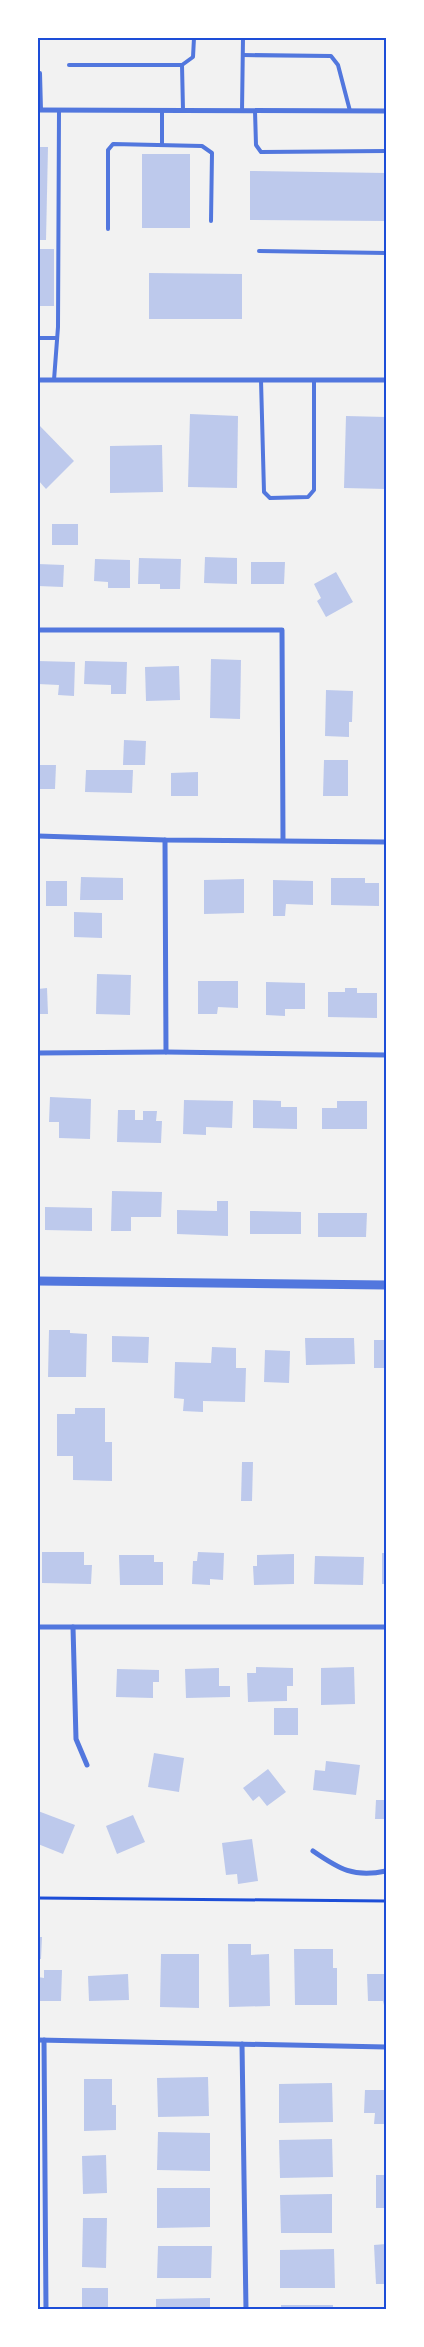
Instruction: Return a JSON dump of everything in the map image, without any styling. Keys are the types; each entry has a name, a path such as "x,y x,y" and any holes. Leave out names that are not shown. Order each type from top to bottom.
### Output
{"street":[{"path":"39,110 386,111"},
{"path":"38,380 386,380"},
{"path":"38,630 282,630 283,840"},
{"path":"38,836 165,840 386,842"},
{"path":"165,840 166,1052"},
{"path":"38,1053 166,1052 386,1055"},
{"path":"38,1281 386,1285"},
{"path":"38,1627 386,1628"},
{"path":"73,1627 76,1739 87,1765"},
{"path":"313,1851 339,1869 372,1874 386,1871"},
{"path":"38,2040 386,2047"},
{"path":"44,2040 46,2310"},
{"path":"242,2044 246,2310"}],"lane":[{"path":"69,65 182,66 194,57 194,38"},
{"path":"242,111 243,38"},
{"path":"243,55 331,56 338,65 350,111"},
{"path":"182,66 183,110"},
{"path":"38,73 40,73 39,110"},
{"path":"54,380 57,338 59,110"},
{"path":"162,110 162,145"},
{"path":"254,111 256,145 261,152 386,151"},
{"path":"108,229 108,150 113,144 202,146 212,153 211,220"},
{"path":"259,251 386,253"},
{"path":"38,338 57,338"},
{"path":"261,380 264,492 270,498 308,497 314,490 314,380"}],"path":[{"path":"38,1898 386,1901"}],"building":[{"path":"38,147 48,147 46,240 38,240"},
{"path":"142,154 190,154 190,228 142,228"},
{"path":"250,171 386,173 385,221 250,220"},
{"path":"38,249 54,249 54,306 38,306"},
{"path":"149,273 242,274 242,319 149,319"},
{"path":"190,414 238,416 237,488 188,487"},
{"path":"346,416 386,417 386,489 344,488"},
{"path":"38,424 74,461 46,489 38,480"},
{"path":"162,445 163,492 110,493 110,446"},
{"path":"52,524 78,524 78,545 52,545"},
{"path":"205,557 237,558 237,584 204,583"},
{"path":"139,558 181,559 180,589 160,589 160,584 138,584"},
{"path":"95,559 130,560 130,588 108,588 108,582 94,581"},
{"path":"251,562 285,562 284,584 251,584"},
{"path":"38,564 64,565 63,587 38,586"},
{"path":"336,572 353,602 326,617 317,601 321,598 314,584"},
{"path":"211,659 241,660 240,719 210,718"},
{"path":"38,661 75,662 74,696 58,695 59,685 38,684"},
{"path":"85,661 127,662 126,694 111,694 111,685 84,684"},
{"path":"179,666 180,700 146,701 145,667"},
{"path":"326,690 353,691 352,722 349,722 349,737 325,736"},
{"path":"124,740 146,741 145,765 123,765"},
{"path":"324,760 348,760 348,796 323,796"},
{"path":"38,765 56,765 55,789 38,789"},
{"path":"86,770 133,770 132,793 85,792"},
{"path":"198,772 198,796 171,796 171,773"},
{"path":"81,877 123,878 123,900 80,900"},
{"path":"331,878 365,878 365,883 379,883 379,906 331,905"},
{"path":"244,879 244,913 204,914 204,880"},
{"path":"273,880 313,881 313,905 286,904 285,916 273,916"},
{"path":"46,881 67,881 67,906 46,906"},
{"path":"74,912 102,913 102,938 74,937"},
{"path":"97,974 131,975 130,1015 96,1014"},
{"path":"198,981 238,981 238,1008 218,1007 217,1014 198,1014"},
{"path":"266,982 305,983 305,1009 285,1009 285,1016 266,1015"},
{"path":"47,988 48,1014 38,1014 38,989"},
{"path":"345,988 357,988 357,993 377,993 377,1018 328,1017 328,992 345,992"},
{"path":"50,1097 91,1099 90,1139 59,1138 59,1122 49,1122"},
{"path":"184,1100 233,1101 232,1128 206,1127 206,1135 183,1134"},
{"path":"253,1100 281,1101 281,1107 297,1107 297,1129 253,1128"},
{"path":"337,1101 367,1101 367,1129 322,1129 322,1108 337,1108"},
{"path":"118,1110 135,1110 135,1120 143,1120 143,1111 157,1111 156,1121 162,1121 161,1143 117,1142"},
{"path":"112,1191 162,1192 161,1217 131,1217 131,1231 111,1231"},
{"path":"217,1201 228,1201 228,1236 177,1234 177,1210 217,1211"},
{"path":"45,1207 92,1208 92,1231 45,1230"},
{"path":"250,1211 301,1212 301,1234 250,1234"},
{"path":"318,1213 367,1213 366,1237 318,1237"},
{"path":"49,1330 70,1330 70,1333 87,1334 86,1377 48,1377"},
{"path":"112,1336 149,1337 148,1363 112,1362"},
{"path":"305,1338 354,1338 355,1364 306,1365"},
{"path":"374,1340 386,1340 386,1368 374,1368"},
{"path":"212,1347 236,1348 236,1368 246,1368 245,1402 203,1401 203,1412 183,1411 184,1399 174,1398 175,1362 211,1363"},
{"path":"265,1350 290,1351 289,1383 264,1382"},
{"path":"75,1408 105,1408 105,1442 112,1442 112,1481 73,1480 73,1456 57,1456 57,1414 75,1414"},
{"path":"242,1462 253,1462 252,1501 241,1501"},
{"path":"42,1552 84,1552 84,1565 92,1565 91,1584 42,1583"},
{"path":"198,1552 224,1553 223,1580 210,1579 210,1585 192,1584 193,1561 197,1561"},
{"path":"382,1553 386,1553 386,1584 382,1584"},
{"path":"294,1554 294,1584 254,1585 253,1566 257,1566 257,1555"},
{"path":"119,1555 154,1555 154,1562 163,1562 163,1585 120,1585"},
{"path":"315,1556 364,1557 363,1585 314,1584"},
{"path":"256,1667 293,1668 293,1686 287,1686 287,1701 248,1702 247,1673 256,1673"},
{"path":"354,1667 355,1704 321,1705 321,1668"},
{"path":"219,1668 219,1686 230,1686 230,1697 186,1698 185,1669"},
{"path":"117,1669 159,1670 159,1682 153,1682 153,1698 116,1697"},
{"path":"274,1708 298,1708 298,1735 274,1735"},
{"path":"154,1753 184,1758 179,1792 148,1787"},
{"path":"326,1761 360,1765 356,1795 313,1790 315,1770 325,1771"},
{"path":"268,1769 286,1792 267,1806 259,1796 253,1801 243,1788"},
{"path":"376,1800 386,1800 386,1819 375,1819"},
{"path":"38,1811 75,1825 63,1854 38,1844"},
{"path":"133,1815 145,1842 117,1854 106,1826"},
{"path":"252,1839 258,1881 238,1884 237,1874 226,1875 222,1843"},
{"path":"38,1937 42,1937 41,1959 38,1959"},
{"path":"228,1944 251,1944 251,1955 269,1954 270,2006 229,2007"},
{"path":"294,1949 333,1949 333,1968 337,1968 337,2005 295,2005"},
{"path":"161,1954 199,1954 199,2008 160,2007"},
{"path":"44,1970 62,1970 61,2001 38,2001 38,1977 44,1978"},
{"path":"128,1974 129,2000 89,2001 88,1976"},
{"path":"367,1974 386,1974 386,2005 384,2005 383,2001 368,2001"},
{"path":"208,2077 209,2116 158,2117 157,2078"},
{"path":"84,2079 112,2079 112,2105 116,2105 116,2130 84,2131"},
{"path":"332,2083 333,2122 279,2123 279,2084"},
{"path":"365,2090 386,2090 386,2124 374,2124 375,2113 364,2113"},
{"path":"158,2132 210,2133 210,2171 157,2170"},
{"path":"332,2139 333,2177 280,2178 279,2140"},
{"path":"106,2155 107,2193 83,2194 82,2156"},
{"path":"376,2175 386,2175 386,2208 376,2208"},
{"path":"157,2188 210,2188 210,2227 157,2228"},
{"path":"332,2194 332,2233 281,2233 280,2195"},
{"path":"83,2218 107,2218 106,2268 82,2267"},
{"path":"386,2244 386,2284 376,2284 374,2245"},
{"path":"158,2246 212,2246 211,2278 157,2278"},
{"path":"334,2249 335,2288 280,2288 280,2250"},
{"path":"82,2288 108,2288 108,2310 82,2310"},
{"path":"210,2298 210,2310 156,2310 156,2299"},
{"path":"281,2305 333,2305 333,2310 281,2310"}]}
